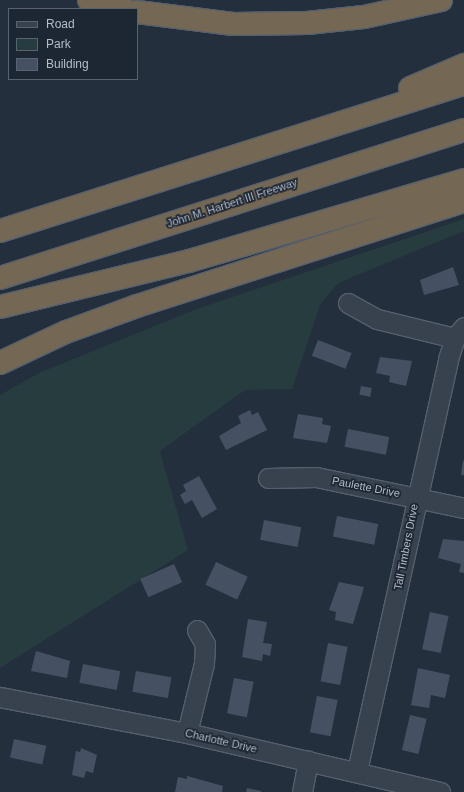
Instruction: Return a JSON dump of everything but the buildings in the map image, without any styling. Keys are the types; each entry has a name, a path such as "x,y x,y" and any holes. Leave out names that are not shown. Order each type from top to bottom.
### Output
{"highway":[{"path":"89,0 120,8"},
{"path":"138,12 233,24 307,23 364,17 441,0"},
{"path":"194,170 464,65"},
{"path":"0,231 464,84"},
{"name":"John M. Harbert III Freeway","path":"0,278 464,130"},
{"path":"0,307 190,261 464,180"},
{"path":"0,363 66,332 137,306 464,202"}],"street":[{"path":"348,303 377,319 460,332"},
{"name":"Tall Timbers Drive","path":"357,771 416,497 460,332"},
{"name":"Paulette Drive","path":"268,478 291,475 316,477 464,508"},
{"path":"187,733 204,663 205,644 197,630"},
{"name":"Charlotte Drive","path":"0,696 187,733 357,771 440,792"},
{"path":"302,792 308,761"}],"green space":[{"path":"464,219 464,231 338,283 320,305 292,389 245,390 160,451 188,550 0,668 0,395 39,373 194,310"}]}
